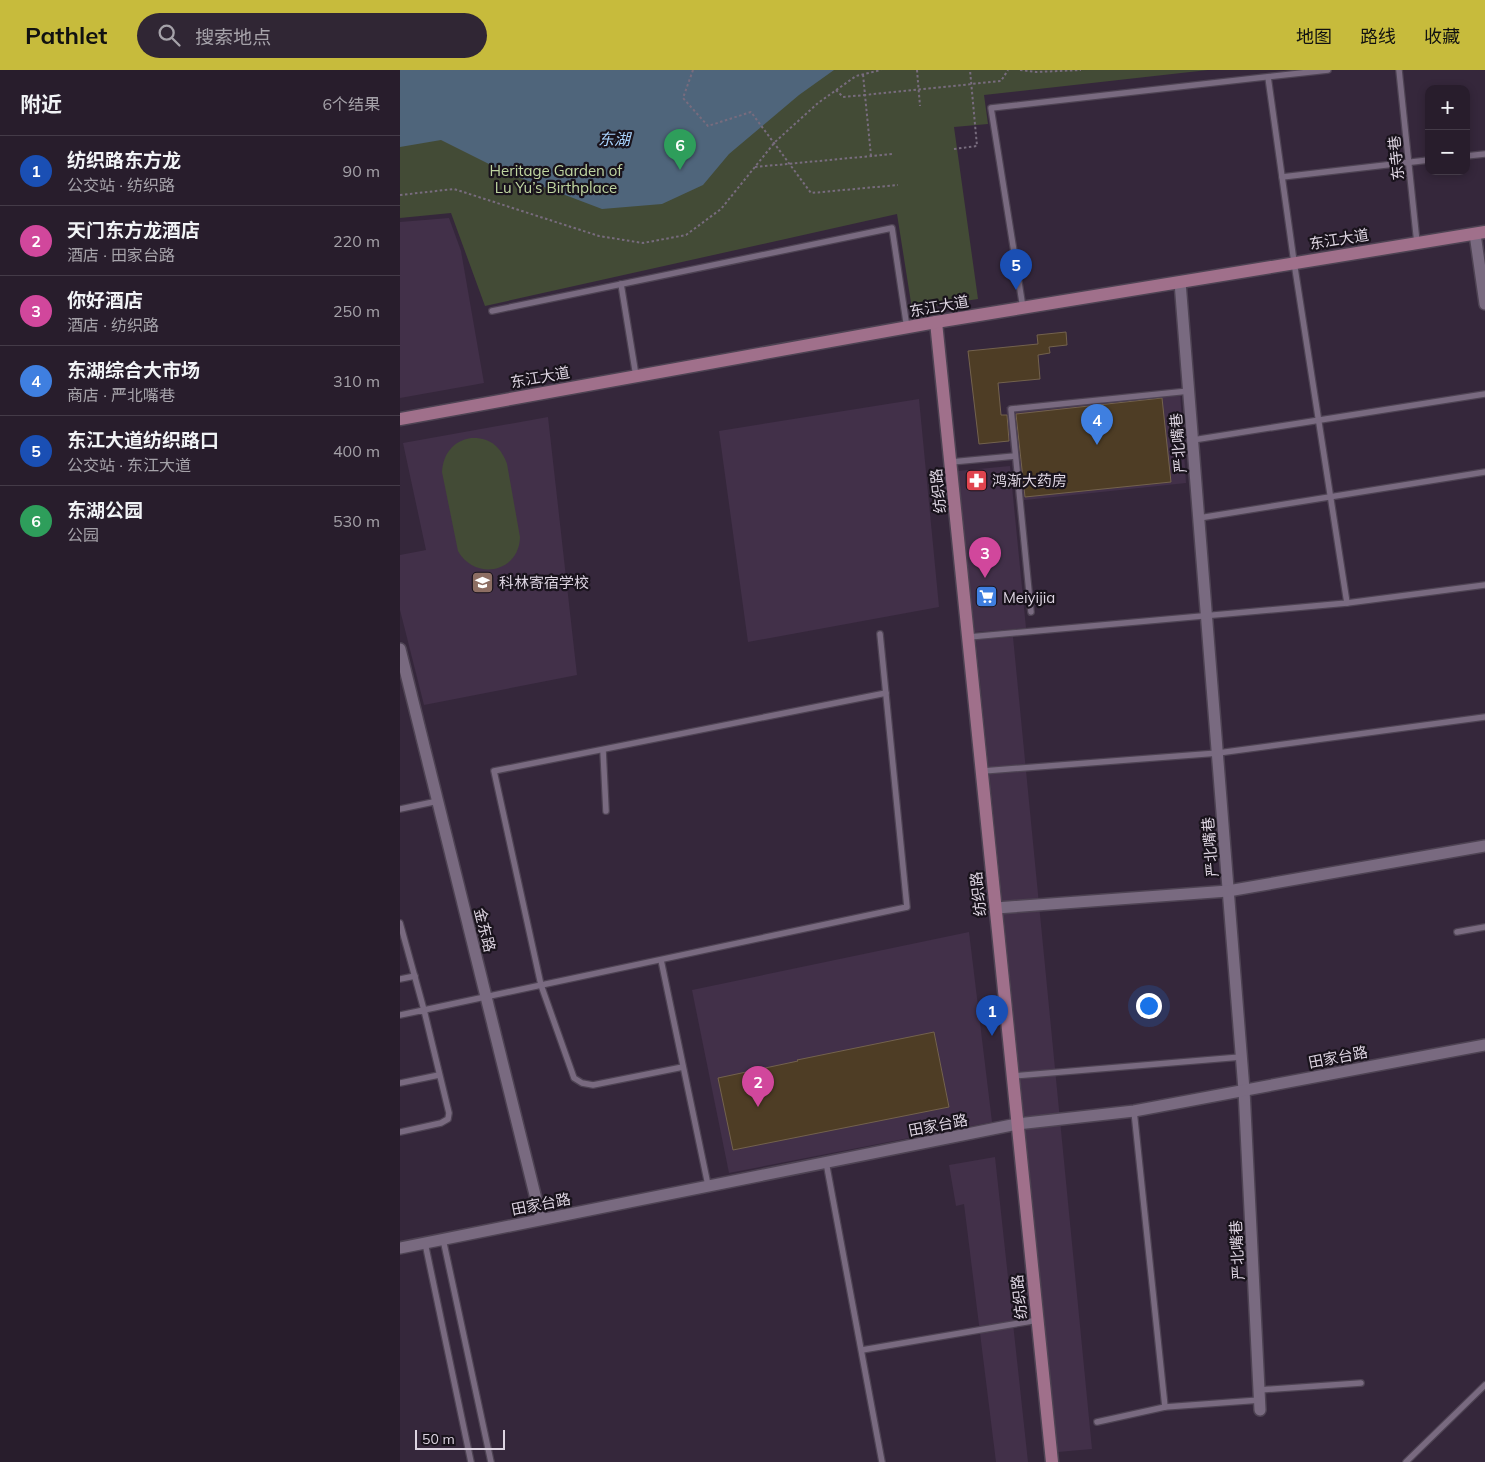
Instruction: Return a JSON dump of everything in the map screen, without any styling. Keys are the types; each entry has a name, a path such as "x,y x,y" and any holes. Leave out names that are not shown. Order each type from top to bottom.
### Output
{"street":[{"name":"东江大道","path":"400,418 936,322 1480,233"},
{"path":"1480,233 1485,304"},
{"name":"严北嘴巷","path":"1180,282 1244,1090 1260,1400"},
{"name":"纺织路","path":"936,322 1052,1462"},
{"name":"金东路","path":"400,649 541,1219"},
{"path":"996,908 1228,891 1485,846"},
{"name":"田家台路","path":"400,1248 1018,1124 1134,1111 1485,1044"}],"lane":[{"path":"1023,308 991,108 1328,70"},
{"name":"东寺巷","path":"1399,70 1417,243"},
{"path":"1268,77 1294,262 1347,603"},
{"path":"1470,156 1485,154"},
{"path":"1282,176 1425,160"},
{"path":"492,311 892,228 907,328"},
{"path":"621,284 636,376"},
{"path":"1030,612 1011,409 1189,391"},
{"path":"1193,440 1485,394"},
{"path":"951,462 1016,456"},
{"path":"1199,518 1485,472"},
{"path":"969,636 1347,603 1485,585"},
{"path":"400,1015 908,907 880,634"},
{"path":"683,1066 593,1085 582,1083 574,1078 541,985 494,771 886,693"},
{"path":"983,771 1218,752 1485,717"},
{"path":"603,750 606,811"},
{"path":"400,809 438,801"},
{"path":"400,922 449,1114 448,1119 442,1124 400,1132"},
{"path":"1457,932 1485,927"},
{"path":"661,960 708,1185"},
{"path":"400,979 414,976"},
{"path":"1012,1076 1241,1058"},
{"path":"400,1083 439,1075"},
{"path":"1134,1111 1165,1407"},
{"path":"826,1162 882,1462"},
{"path":"443,1239 491,1462"},
{"path":"425,1243 471,1462"},
{"path":"862,1350 1038,1320"},
{"path":"1097,1422 1165,1407 1260,1400 1361,1383"},
{"path":"1406,1462 1485,1385"}],"path":[{"path":"693,70 683,98 708,126 751,112 811,192 898,185"},
{"path":"400,195 454,189 599,236 643,243 686,235 721,209 775,142 818,103 856,76 881,70"},
{"path":"917,70 920,106"},
{"path":"954,149 977,146 970,70"},
{"path":"836,90 843,98 971,85 1000,81 1008,70"},
{"path":"1020,70 1036,72 1081,70"},
{"path":"863,74 871,156"},
{"path":"755,167 893,154"}],"shaded area":[{"path":"449,218 461,251 484,383 400,398 400,222"},
{"path":"1180,390 1186,483 1016,501 1006,407"},
{"path":"919,399 939,607 748,642 719,431"},
{"name":"科林寄宿学校","path":"548,417 577,675 424,705 400,610 400,555 426,550 403,443"},
{"path":"1010,466 1026,628 975,632 958,471"},
{"path":"1013,637 1092,1449 1058,1452 976,640"},
{"path":"969,932 992,1122 729,1173 692,990"},
{"path":"995,1157 1028,1462 996,1462 964,1204 956,1206 949,1165"}],"green space":[{"name":"Heritage Garden of Lu Yu’s Birthplace","path":"400,70 1208,70 984,95 988,124 954,127 978,299 912,309 897,214 485,306 451,213 400,218"},
{"path":"471,438 484,439 494,444 502,453 507,464 520,537 518,549 512,559 495,569 475,567 458,551 442,472 444,460 450,449 459,442"}],"water":[{"name":"东湖","path":"400,70 834,70 799,95 729,154 703,185 662,204 602,209 505,172 441,140 400,147"}],"building":[{"path":"1066,332 1067,345 1049,347 1050,353 1038,355 1040,379 998,383 1001,415 1007,415 1009,441 979,444 968,351 1038,344 1037,335"},
{"path":"1162,398 1171,482 1025,497 1016,414"},
{"path":"934,1032 949,1107 733,1150 718,1078"}],"place":[{"name":"东湖公园","path":"680,170"},
{"name":"东江大道纺织路口","path":"1016,290"},
{"name":"东湖综合大市场","path":"1097,445"},
{"name":"鸿渐大药房","path":"976,480"},
{"name":"你好酒店","path":"985,578"},
{"name":"科林寄宿学校","path":"483,582"},
{"name":"Meiyijia","path":"987,597"},
{"name":"纺织路东方龙","path":"992,1036"},
{"name":"天门东方龙酒店","path":"758,1107"}]}
